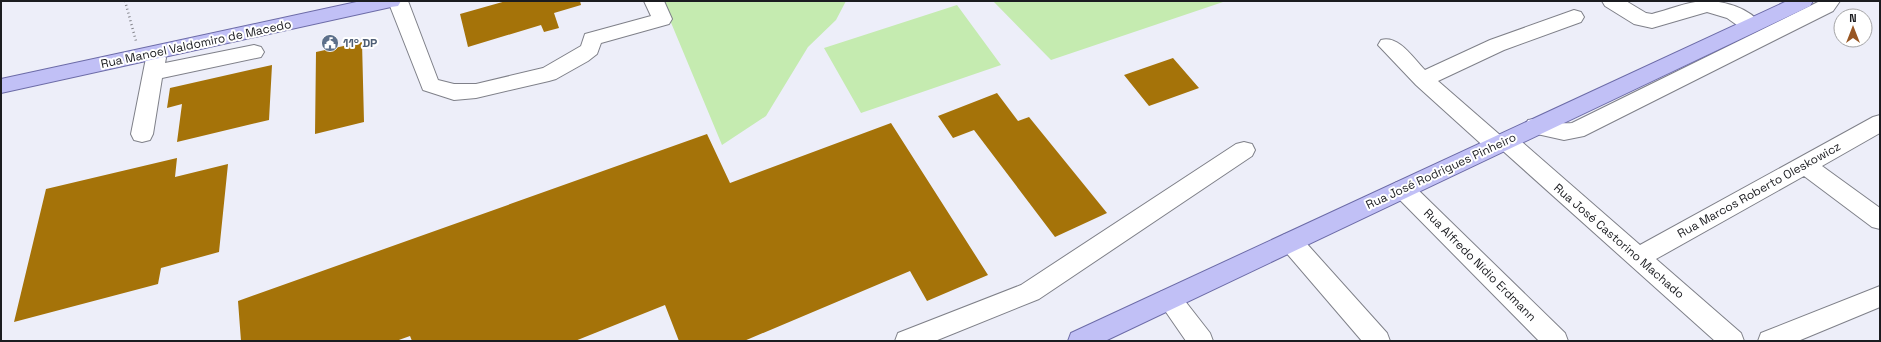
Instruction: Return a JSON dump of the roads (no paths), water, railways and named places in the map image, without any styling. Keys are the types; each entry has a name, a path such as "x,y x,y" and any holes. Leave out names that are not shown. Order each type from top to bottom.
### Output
{"main road":[{"name":"Rua Manoel Valdomiro de Macedo","path":"1,86 391,1"},
{"name":"Rua José Rodrigues Pinheiro","path":"1080,341 1803,1"}],"street":[{"path":"398,1 430,85 454,92 476,91 549,74 581,56 590,49 592,39 662,19 654,1"},
{"path":"1612,1 1641,19 1652,20 1707,6 1734,13 1752,25"},
{"path":"1536,126 1564,132 1576,130 1826,6 1830,1"},
{"path":"1423,80 1444,68 1517,37 1574,17"},
{"name":"Rua José Castorino Machado","path":"1388,45 1423,80 1501,143 1638,258 1732,341"},
{"path":"142,134 154,73 156,52"},
{"path":"154,73 254,52"},
{"name":"Rua Marcos Roberto Oleskowicz","path":"1638,258 1880,123"},
{"path":"907,341 1030,292 1244,150"},
{"path":"1805,165 1880,220"},
{"name":"Rua Alfredo Nídio Erdmann","path":"1403,189 1556,341"},
{"path":"1291,242 1378,341"},
{"path":"1770,341 1880,296"},
{"path":"1169,299 1201,341"}],"place":[{"name":"11º DP","path":"330,43"}]}
